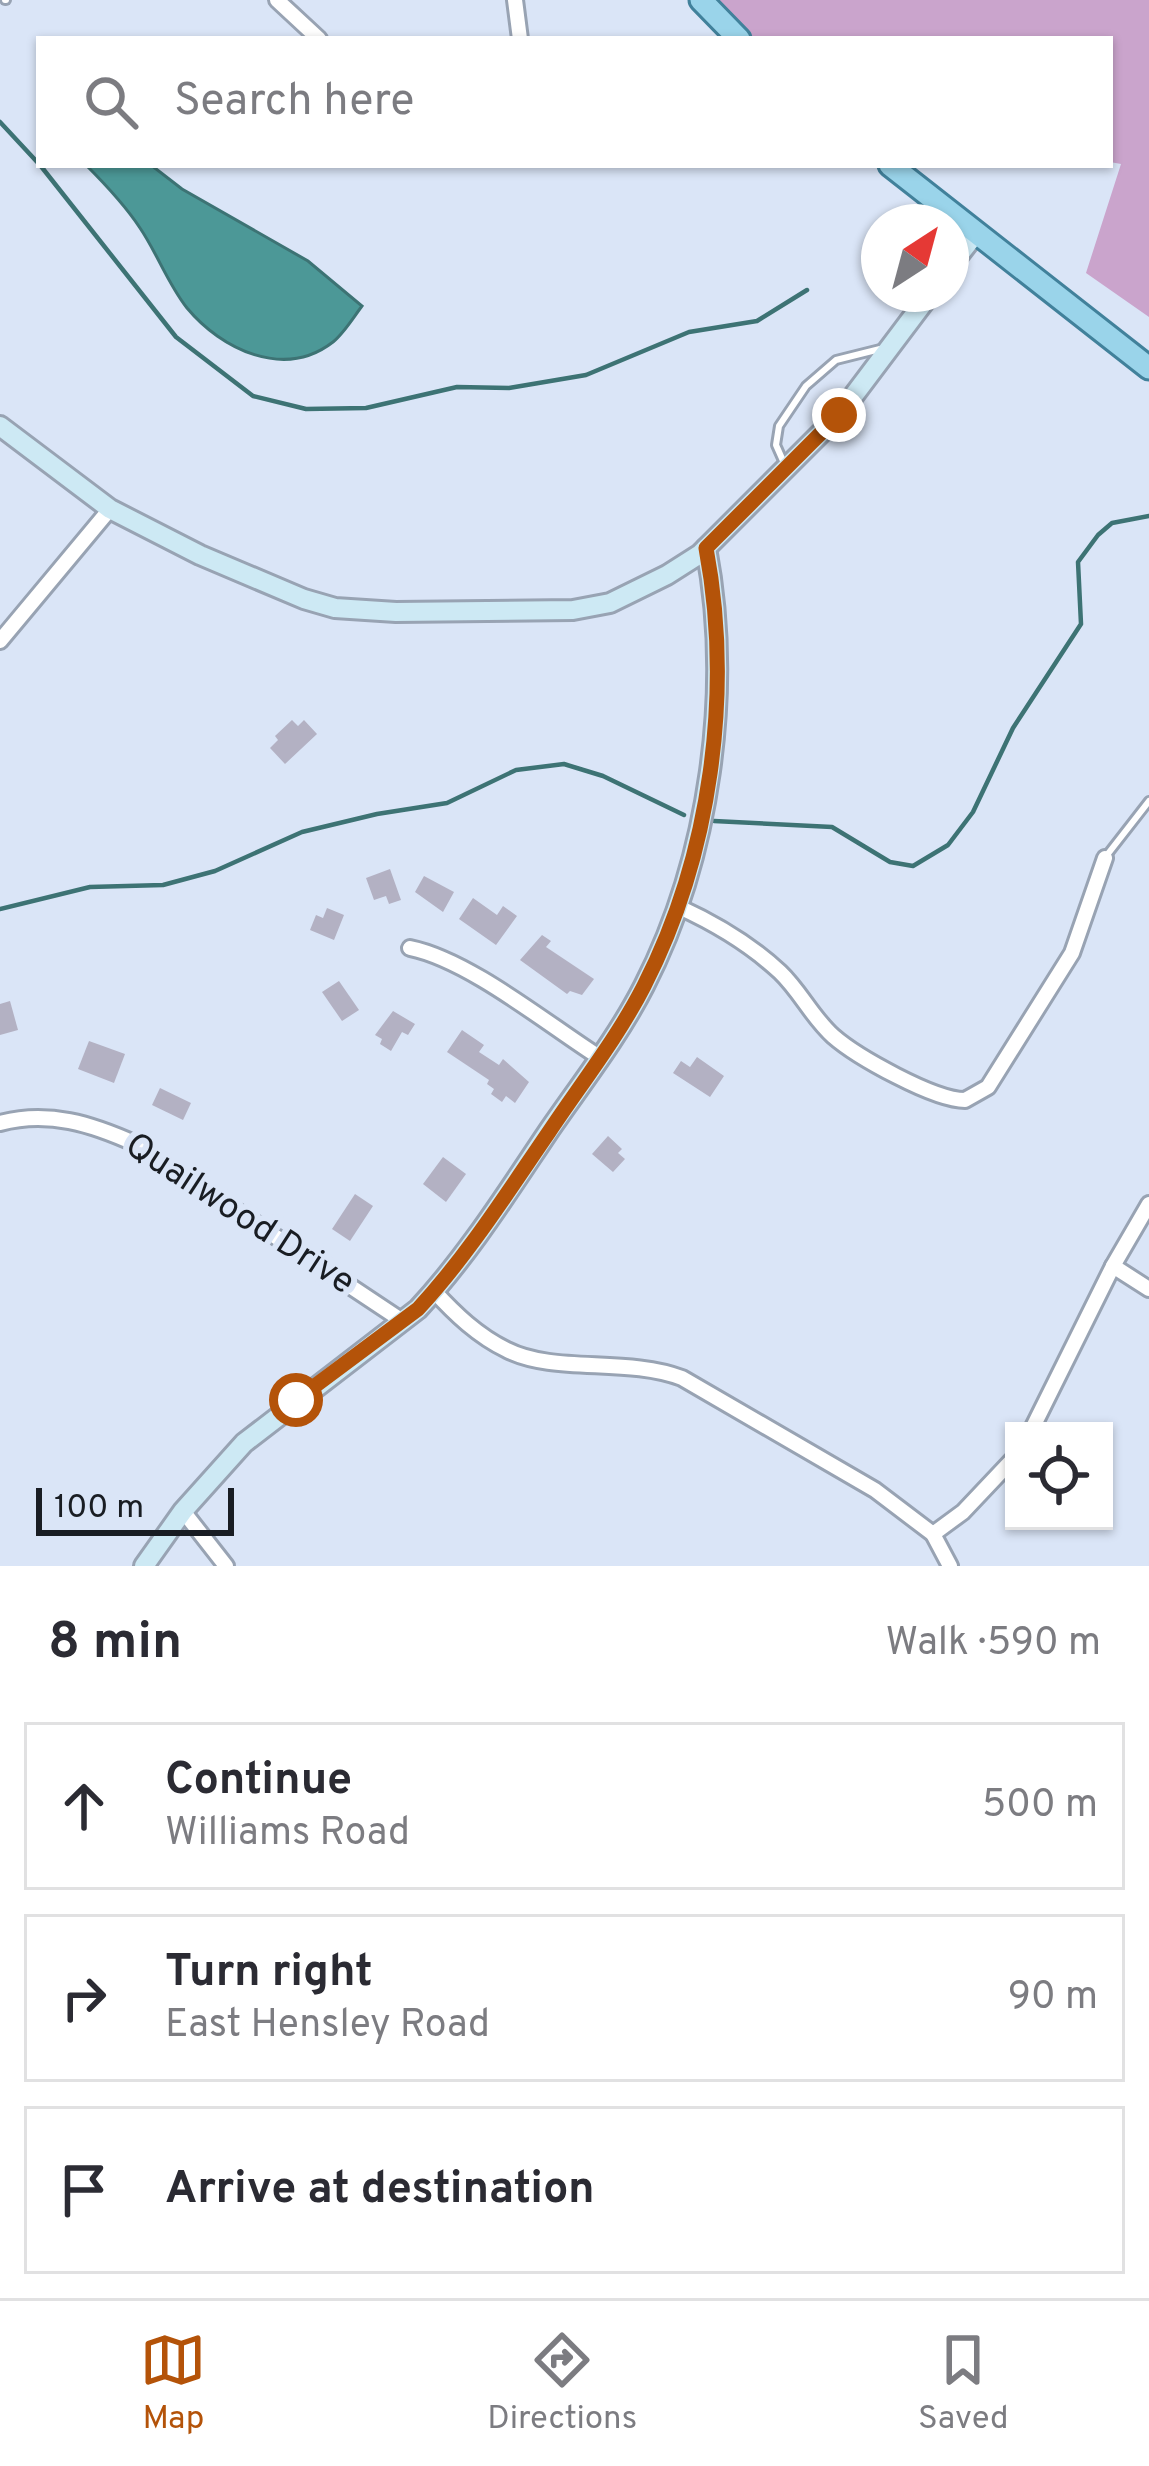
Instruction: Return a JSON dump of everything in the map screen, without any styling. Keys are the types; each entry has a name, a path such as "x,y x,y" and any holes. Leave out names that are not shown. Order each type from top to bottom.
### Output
{"main road":[{"path":"700,0 736,36"},
{"path":"894,168 1149,368"}],"street":[{"path":"277,0 316,36"},
{"path":"514,0 520,36"},
{"path":"969,242 976,233"},
{"path":"0,426 110,509 200,555 304,599 335,608 396,612 573,610 610,603 667,575 706,548 839,415 916,312"},
{"path":"0,641 110,509"},
{"path":"144,1566 183,1511 244,1443 434,1291 489,1220 643,987 679,907 707,794 715,631 706,548"},
{"path":"679,907 702,917 778,969 821,1024 845,1045 940,1096 965,1100 988,1087 1062,971 1079,937 1105,858"},
{"path":"410,948 460,967 599,1058"},
{"name":"Quailwood Drive","path":"0,1123 55,1118 136,1144 401,1320"},
{"path":"1035,1422 1149,1204"},
{"path":"1113,1266 1149,1289"},
{"path":"434,1291 454,1313 511,1353 660,1370 682,1378 875,1490 933,1534 950,1566"},
{"path":"933,1534 963,1512 1005,1468"},
{"path":"183,1511 226,1566"}],"lane":[{"path":"787,469 776,445 779,426 806,386 836,360 890,347"},
{"path":"1105,858 1149,801"}],"shaded area":[{"path":"715,0 1149,0 1149,317 1086,273 1121,164 1113,163 1113,36 750,36"},
{"path":"89,168 155,168 182,189 308,261 362,306 337,338 314,353 274,359 235,347 187,308 115,195"}],"building":[{"path":"292,720 298,726 304,720 317,734 285,764 270,748"},
{"path":"390,869 401,900 389,904 386,896 374,900 366,878"},
{"path":"424,876 454,892 443,912 415,892"},
{"path":"473,898 497,915 503,906 517,916 496,945 459,919"},
{"path":"327,908 344,915 334,940 310,930 316,915 323,918"},
{"path":"542,935 551,941 546,947 594,979 582,995 567,994 520,960"},
{"path":"339,981 359,1010 342,1021 322,992"},
{"path":"10,1001 18,1030 0,1035 0,1004"},
{"path":"393,1011 415,1024 408,1035 402,1032 391,1051 375,1035"},
{"path":"462,1030 484,1045 479,1052 499,1065 503,1059 529,1082 515,1103 506,1096 502,1102 491,1094 494,1089 487,1084 489,1080 447,1052"},
{"path":"89,1041 125,1054 114,1083 78,1069"},
{"path":"697,1057 724,1076 710,1097 673,1073 681,1061 690,1067"},
{"path":"160,1088 191,1103 183,1120 152,1105"},
{"path":"608,1136 625,1159 613,1172 592,1154"},
{"path":"443,1157 466,1174 446,1202 423,1184"},
{"path":"355,1194 373,1206 350,1241 332,1229"}],"waterway":[{"path":"0,122 36,161"},
{"path":"42,168 176,337 253,396 306,409 366,408 457,387 509,388 586,375 689,332 757,321 807,290"},
{"path":"714,821 832,827 890,862 913,866 948,845 973,812 1013,728 1081,624 1078,562 1112,523 1149,516"},
{"path":"0,909 90,887 163,885 215,871 302,832 447,803 516,770 564,764 603,776 684,815"}],"route":[{"path":"296,1400 418,1309 434,1291 489,1220 643,987 679,907 707,794 715,631 706,548 839,415"}]}
